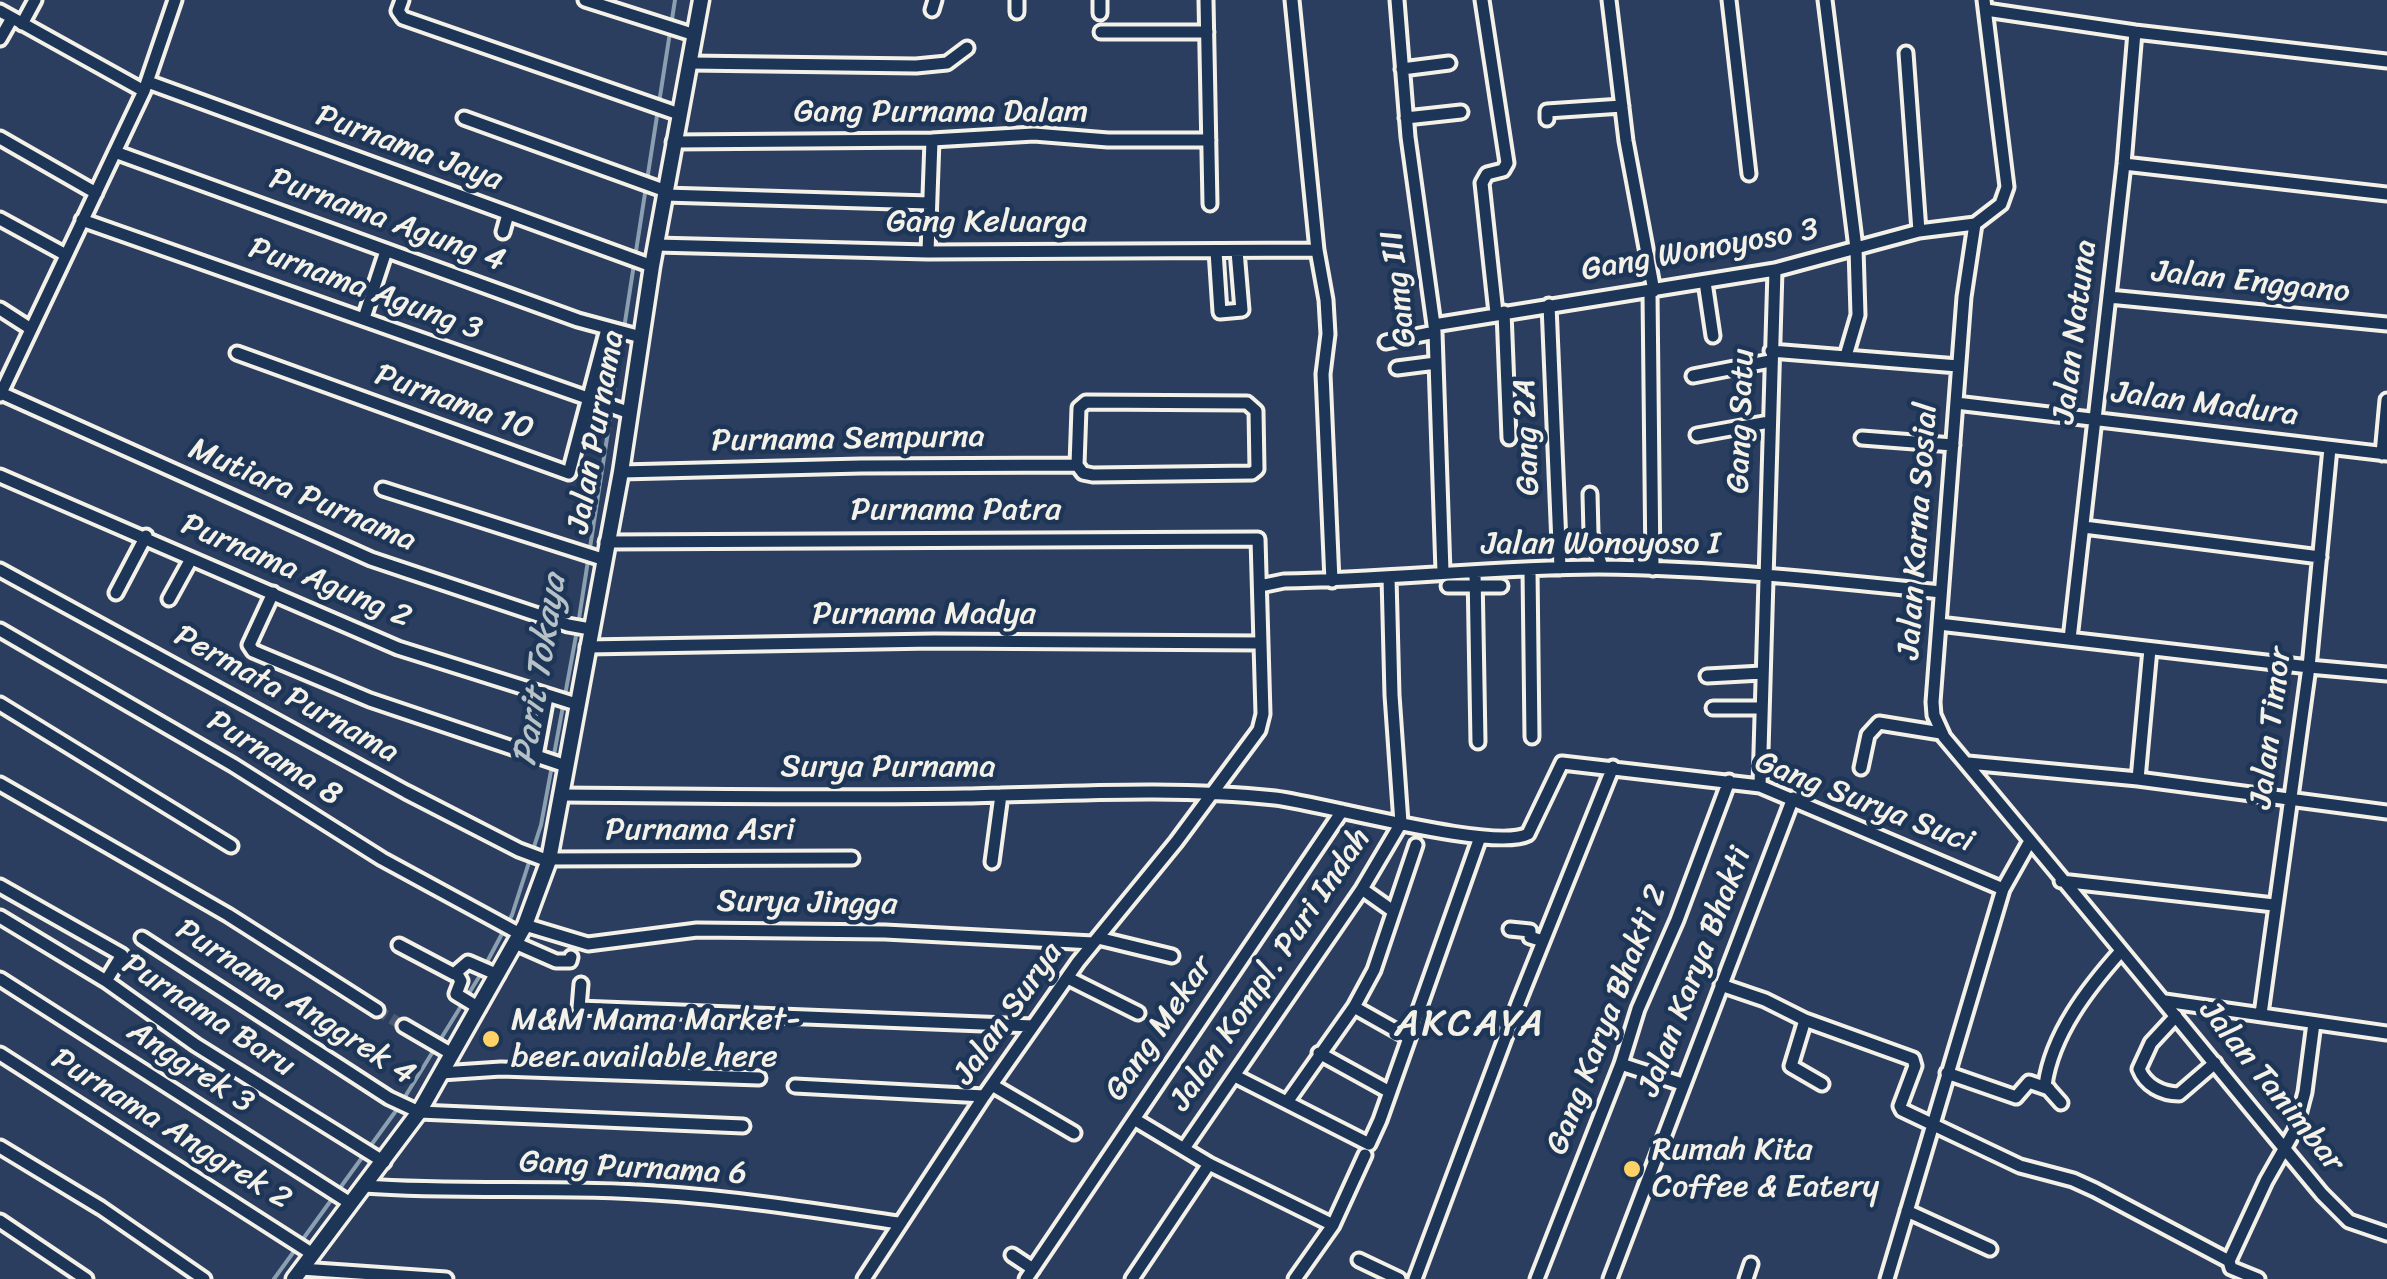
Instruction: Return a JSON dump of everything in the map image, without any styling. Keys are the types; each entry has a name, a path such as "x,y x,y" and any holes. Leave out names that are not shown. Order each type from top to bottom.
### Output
{"street":[{"path":"0,39 35,0"},
{"path":"0,394 146,87 175,0"},
{"path":"402,0 398,10 404,18 675,113"},
{"path":"585,0 691,34"},
{"name":"Jalan Purnama","path":"297,1274 309,1251 364,1186 441,1073 519,934 546,859 563,795 561,701 588,647 580,628 598,558 606,542 620,472 648,265 656,245 675,113 690,64 691,34 701,0"},
{"path":"1206,0 1210,204"},
{"path":"1292,0 1328,334 1323,374 1332,581"},
{"name":"Gamg III","path":"1397,0 1406,118 1434,329 1443,572"},
{"path":"1482,0 1507,163 1504,169 1486,176 1482,189 1500,313 1509,438"},
{"path":"1609,0 1652,292 1653,569"},
{"path":"1729,0 1749,174"},
{"path":"1826,0 1856,248 1857,322 1846,356"},
{"path":"1975,224 1997,208 2007,192 1985,5 2134,32 2387,61"},
{"name":"Purnama Jaya","path":"0,11 146,87 648,265"},
{"path":"1101,32 1207,32"},
{"name":"Jalan Natuna","path":"2070,639 2124,164 2134,32"},
{"path":"690,64 916,66 947,63 967,48"},
{"path":"1906,53 1919,231"},
{"path":"1402,69 1449,63"},
{"path":"1548,119 1547,111 1622,106"},
{"path":"1406,118 1462,112"},
{"path":"464,118 663,192 928,203"},
{"name":"Gang Purnama Dalam","path":"673,142 932,140 1034,134 1108,140 1209,140"},
{"path":"0,138 96,193"},
{"path":"928,252 932,140"},
{"name":"Purnama Agung 4","path":"115,152 386,251 639,337"},
{"path":"2124,164 2387,194"},
{"path":"503,232 508,214"},
{"path":"0,219 66,255"},
{"name":"Purnama Agung 3","path":"82,220 626,412"},
{"name":"Gang Wonoyoso 3","path":"1386,342 1500,313 1775,270 1919,231 1975,224"},
{"name":"Jalan Karna Sosial","path":"1941,733 1933,702 1958,366 1968,257 1975,224"},
{"name":"Gang Keluarga","path":"656,245 928,252 1318,250"},
{"path":"1216,250 1220,312 1242,310 1237,250"},
{"path":"364,318 386,251"},
{"name":"Gang Satu","path":"1760,786 1775,270"},
{"path":"1704,282 1713,336"},
{"name":"Jalan Enggano","path":"2109,297 2387,324"},
{"name":"Gang 2A","path":"1549,305 1560,568"},
{"path":"0,310 31,329"},
{"name":"Purnama 10","path":"237,353 566,473 572,469 612,330"},
{"path":"1693,376 1770,356 1846,356 1958,366"},
{"path":"1397,368 1436,363"},
{"name":"Mutiara Purnama","path":"0,394 371,559 580,628"},
{"path":"2384,454 2387,400"},
{"name":"Purnama Sempurna","path":"1086,402 1246,403 1256,412 1257,469 1252,473 1093,474 1083,473 1077,465 1079,408 1086,402"},
{"name":"Jalan Madura","path":"1956,402 2384,454"},
{"path":"1696,434 1768,422"},
{"path":"1862,438 1953,445"},
{"name":"Jalan Timor","path":"2261,1014 2309,668 2330,448"},
{"name":"Purnama Sempurna","path":"620,472 1077,465"},
{"name":"Purnama Agung 2","path":"0,476 398,648 561,701"},
{"path":"383,488 598,558"},
{"path":"1590,494 1590,533 1602,567"},
{"path":"2084,527 2320,557"},
{"path":"116,593 146,536"},
{"name":"Purnama Patra","path":"606,542 1254,537 1259,550 1260,586"},
{"path":"169,599 191,559"},
{"name":"Jalan Wonoyoso I","path":"1260,586 1284,581 1443,572 1602,567 1765,574 1942,592"},
{"name":"Permata Purnama","path":"0,570 519,850 546,859"},
{"path":"1530,570 1532,737"},
{"path":"1475,572 1478,742"},
{"path":"1389,576 1392,695 1402,823"},
{"name":"Jalan Surya","path":"864,1279 1032,1026 1259,730 1263,714 1260,586"},
{"path":"1448,586 1501,586"},
{"path":"273,593 249,645 253,651 370,700 561,764"},
{"path":"1940,624 2387,674"},
{"name":"Purnama 8","path":"0,630 233,765 382,859 519,934"},
{"name":"Purnama Madya","path":"588,647 934,641 1261,643"},
{"path":"2138,780 2150,649"},
{"path":"1707,676 1762,672"},
{"path":"539,758 561,701"},
{"path":"0,704 231,846"},
{"path":"1713,708 1761,708"},
{"path":"1861,768 1868,734 1876,724 1941,733 2164,1001 2387,1033"},
{"path":"1968,763 2387,812"},
{"name":"Gang Surya Suci","path":"1213,792 1280,799 1480,837 1518,839 1527,836 1560,764 1729,781 1760,786 1793,798 2003,890"},
{"path":"1415,1279 1613,767"},
{"name":"Gang Karya Bhakti 2","path":"1538,1279 1621,1064 1638,1009 1677,920 1729,781"},
{"path":"0,784 196,896 377,1010"},
{"name":"Surya Purnama","path":"563,795 1213,792"},
{"path":"992,862 1001,795"},
{"name":"Jalan Karya Bhakti","path":"1610,1279 1793,798"},
{"name":"Gang Mekar","path":"1030,1274 1342,811"},
{"name":"Jalan Kompl. Puri Indah","path":"1184,1147 1362,889 1402,823"},
{"path":"1295,1279 1332,1225 1367,1149 1480,837"},
{"path":"1890,1278 2003,890 2030,841"},
{"path":"1287,1102 1354,1007 1374,970 1416,845"},
{"name":"Purnama Asri","path":"546,859 852,858"},
{"path":"2062,881 2274,906"},
{"path":"0,886 122,955 106,981"},
{"path":"1362,889 1393,911"},
{"name":"Purnama Baru","path":"0,917 106,981 196,1045 380,1160"},
{"path":"1510,929 1530,931 1530,937 1543,940"},
{"name":"Surya Jingga","path":"519,934 588,944 697,930 885,932 1095,941 1172,956"},
{"path":"519,934 556,961 570,961 571,956"},
{"name":"Purnama Anggrek 4","path":"142,938 388,1098 415,1111"},
{"path":"399,945 456,974 461,980 456,992 477,1007"},
{"path":"2061,1103 2046,1085 2047,1074 2072,1016 2089,988 2121,952"},
{"path":"456,974 470,962 498,975"},
{"path":"1068,978 1138,1013"},
{"name":"Anggrek 3","path":"0,979 347,1202"},
{"path":"580,984 580,1008 1032,1026"},
{"path":"1721,985 1914,1059 1916,1066 1901,1108 2020,1166 2083,1185 2229,1261"},
{"name":"Jalan Tanimbar","path":"2164,1001 2343,1216 2364,1228 2387,1234"},
{"path":"1354,1007 1409,1038"},
{"path":"2176,1016 2144,1054 2139,1070 2143,1078 2164,1092 2179,1094 2215,1063"},
{"path":"1805,1020 1791,1066 1822,1084"},
{"path":"2258,1279 2229,1267 2229,1261 2266,1182 2286,1150 2302,1110 2314,1023"},
{"path":"404,1026 450,1053"},
{"path":"1320,1053 1388,1090"},
{"name":"Purnama Anggrek 2","path":"0,1054 309,1251"},
{"path":"1621,1064 1682,1084"},
{"path":"441,1073 500,1069 759,1078"},
{"path":"1947,1073 2016,1097 2029,1082 2049,1090"},
{"path":"1235,1076 1367,1149"},
{"path":"795,1086 988,1090 1074,1133"},
{"path":"415,1111 743,1126"},
{"path":"1134,1119 1210,1164 1332,1225"},
{"path":"0,1147 101,1208 204,1279"},
{"path":"1132,1279 1210,1164"},
{"name":"Gang Purnama 6","path":"364,1186 429,1191 545,1188 655,1192 898,1223"},
{"path":"1907,1211 1990,1249"},
{"path":"0,1221 86,1279"},
{"path":"1012,1255 1030,1274"},
{"path":"1358,1260 1400,1279"},
{"path":"1746,1279 1751,1264"},
{"path":"297,1274 446,1279"}],"waterway":[{"name":"Parit Tokaya","path":"403,1100 479,977 512,915 541,825 578,625 675,0"},
{"name":"Parit Tokaya","path":"274,1279 398,1108"}],"tunnel":[{"path":"377,1010 404,1026"}],"place":[{"name":"M&M Mama Market- beer available here","path":"491,1039"},
{"name":"Rumah Kita Coffee & Eatery","path":"1632,1169"}],"district":[{"name":"AKCAYA","path":"1470,1025"}]}
